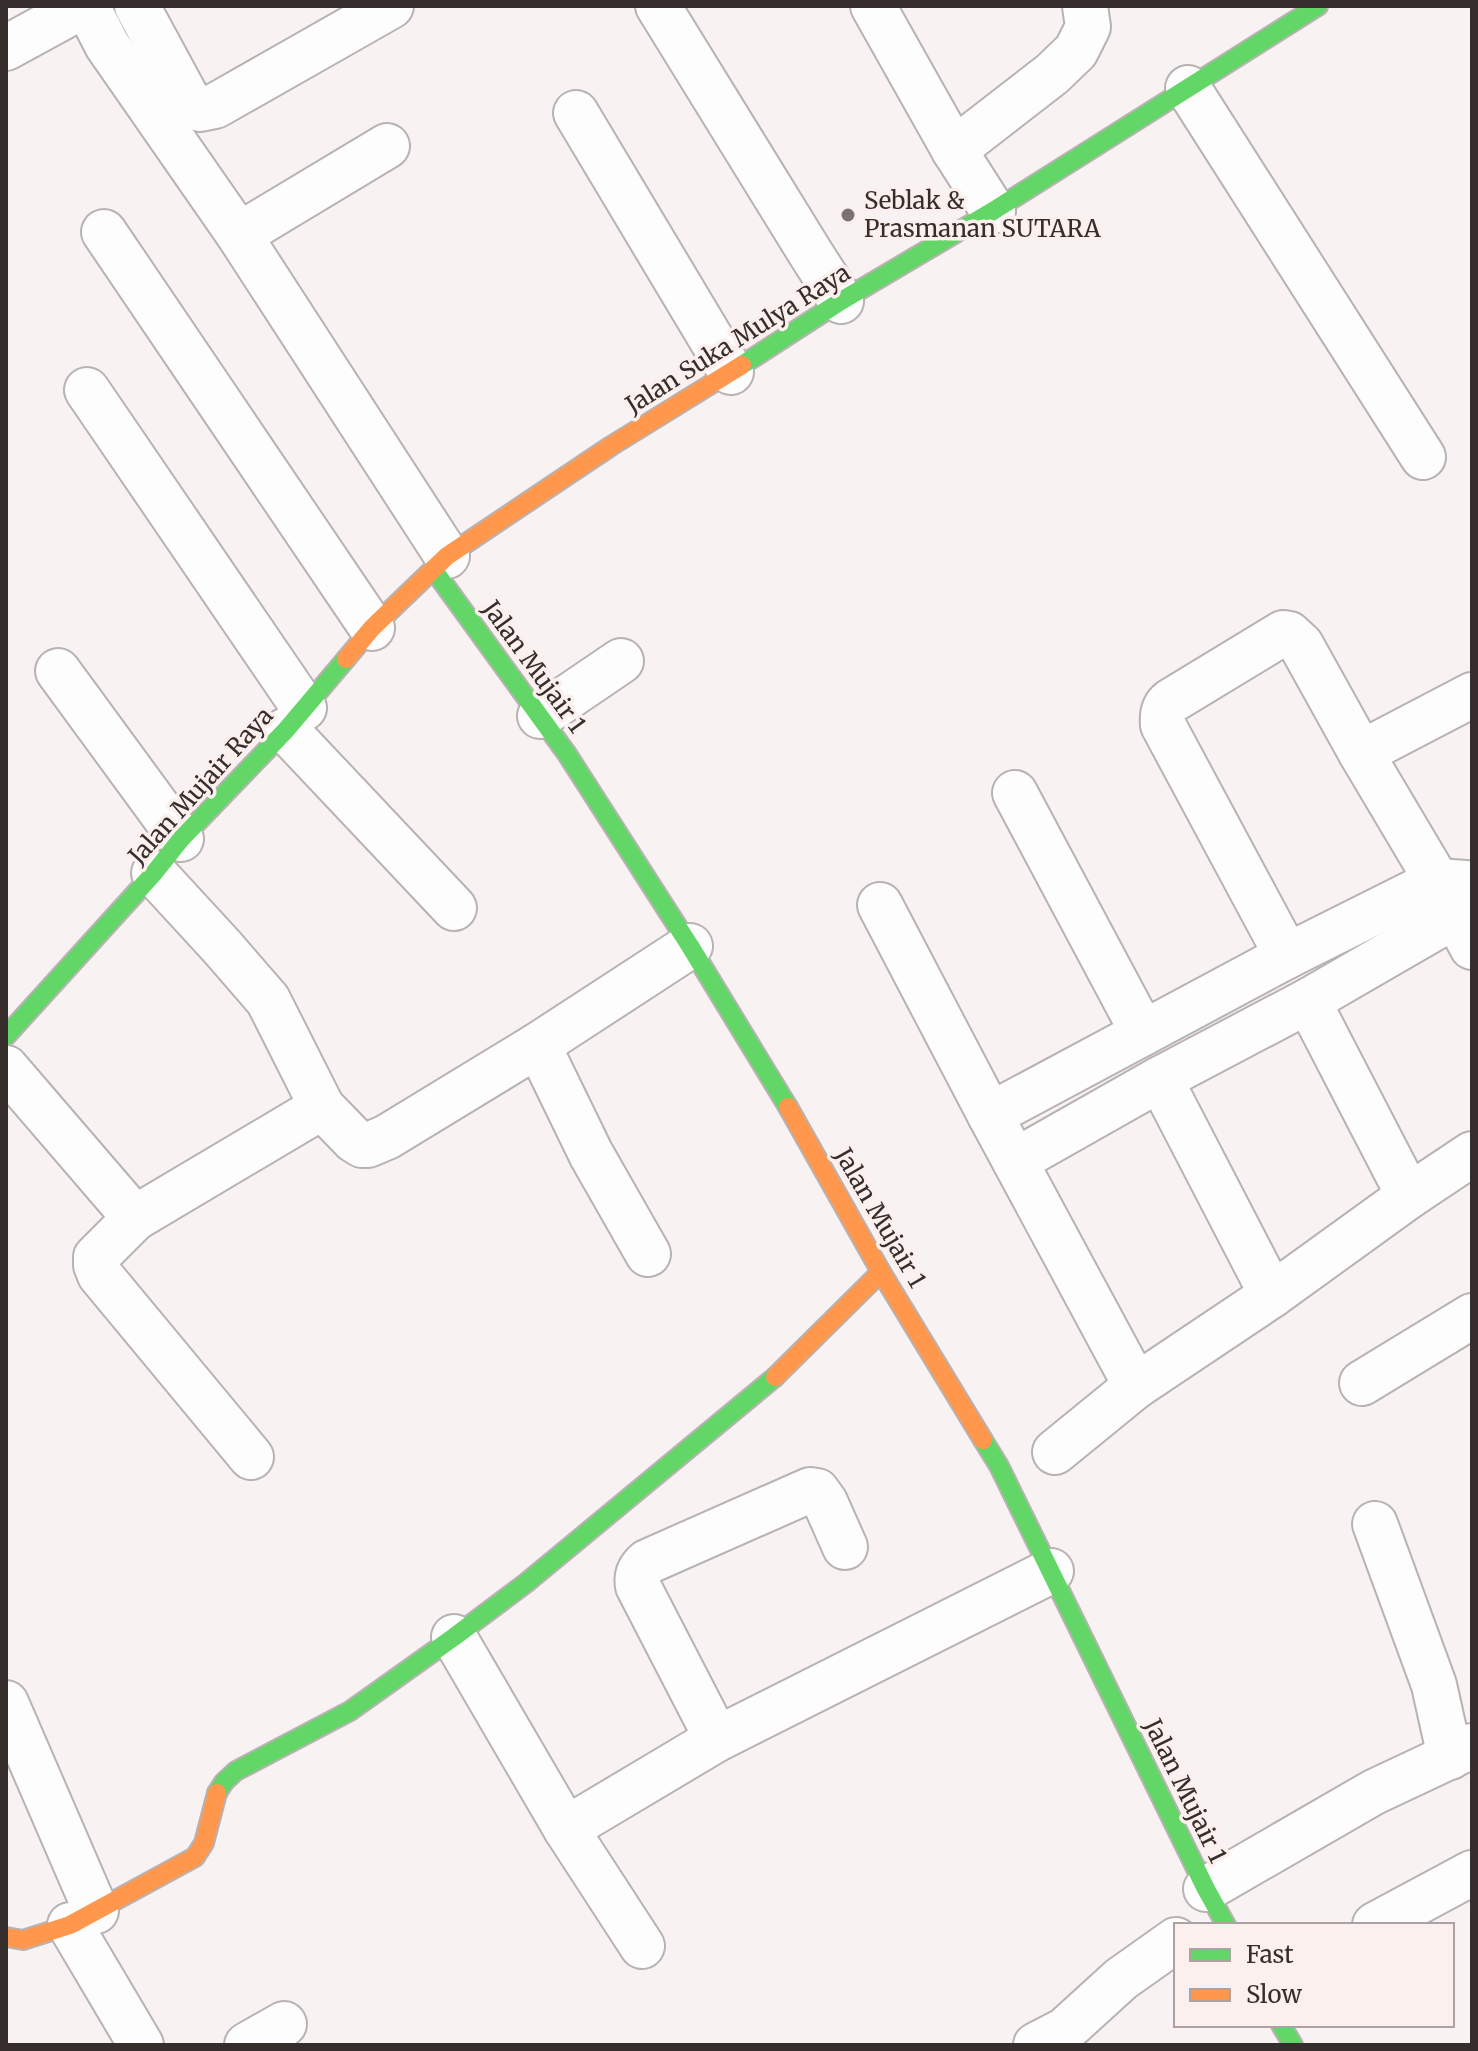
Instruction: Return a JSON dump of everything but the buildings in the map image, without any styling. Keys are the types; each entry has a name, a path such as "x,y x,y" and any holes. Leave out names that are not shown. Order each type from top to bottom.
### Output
{"street":[{"path":"6,48 85,6 107,45 239,235 440,562"},
{"path":"137,6 189,102 200,109 215,106 391,6"},
{"path":"658,6 841,301"},
{"path":"873,6 954,150 993,211"},
{"path":"954,150 1052,74 1076,51 1088,27 1085,6"},
{"name":"Jalan Suka Mulya Raya","path":"440,562 611,446 1318,6"},
{"path":"1188,88 1423,457"},
{"path":"576,113 731,372"},
{"path":"239,235 387,146"},
{"path":"104,232 372,628"},
{"path":"87,390 295,719 454,908"},
{"name":"Jalan Mujair Raya","path":"6,1036 181,839 295,719 372,628 440,562"},
{"name":"Jalan Mujair 1","path":"440,562 690,946 798,1123 881,1272 999,1466 1212,1912"},
{"path":"1287,956 1163,725 1164,709 1171,701 1278,634 1289,634 1301,645 1361,753 1462,903"},
{"path":"540,716 621,661"},
{"path":"58,671 181,839"},
{"path":"1361,753 1472,695"},
{"path":"1015,793 1143,1033"},
{"path":"154,873 268,1000 322,1107 362,1145 387,1137 538,1045 690,946"},
{"path":"990,1115 1287,956 1462,903"},
{"path":"1015,1161 1160,1079 1308,1001 1462,903"},
{"path":"880,905 1136,1386"},
{"path":"1308,1001 1409,1196"},
{"path":"538,1045 591,1154 648,1254"},
{"path":"6,1068 135,1218"},
{"path":"1160,1079 1272,1295"},
{"path":"251,1457 100,1275 96,1257 135,1218 322,1107"},
{"path":"1055,1452 1136,1386 1472,1154"},
{"path":"6,1937 23,1940 83,1918 186,1863 203,1850 216,1792 225,1779 350,1711 526,1583 765,1387 881,1272"},
{"path":"1362,1383 1472,1316"},
{"path":"717,1739 638,1586 636,1577 641,1567 810,1490 817,1491 825,1502 845,1547"},
{"path":"1212,1912 1374,1792 1461,1751 1375,1524"},
{"path":"566,1829 717,1739 1051,1571"},
{"path":"454,1637 566,1829 642,1946"},
{"path":"6,1703 83,1918 141,2045"},
{"path":"1379,1923 1472,1873"},
{"path":"1036,2045 1065,2030 1121,1979 1174,1941"},
{"path":"247,2045 284,2024"},
{"path":"1282,2027 1293,2045"}],"traffic: fast":[{"path":"742,365 1318,6"},
{"path":"433,569 567,754 788,1107"},
{"path":"6,1036 181,839 286,730 346,659"},
{"path":"217,1793 236,1771 350,1711 454,1637 526,1583 775,1377"},
{"path":"983,1440 999,1466 1225,1923"},
{"path":"1282,2027 1293,2045"}],"traffic: slow":[{"path":"346,659 372,628 447,556 611,446 742,365"},
{"path":"788,1107 881,1272 983,1440"},
{"path":"775,1377 881,1272"},
{"path":"6,1937 23,1940 70,1925 195,1857 204,1843 217,1793"}],"place":[{"name":"Seblak & Prasmanan SUTARA","path":"848,215"}]}
